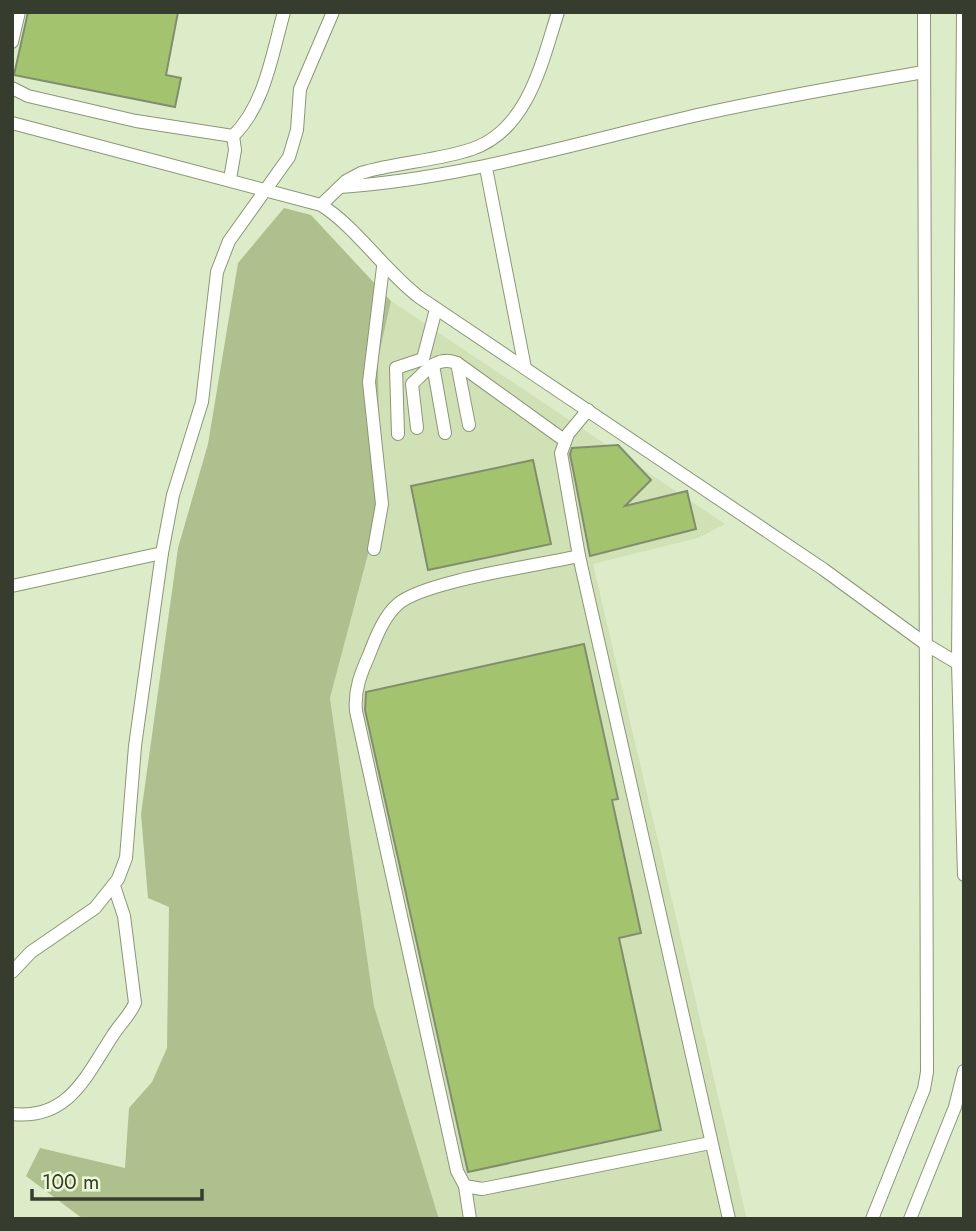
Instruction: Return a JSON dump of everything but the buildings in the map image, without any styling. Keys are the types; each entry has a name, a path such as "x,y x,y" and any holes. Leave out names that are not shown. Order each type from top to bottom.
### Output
{"street":[{"path":"12,42 19,12"},
{"path":"233,136 244,125 263,86 284,12"},
{"path":"12,972 39,946 95,908 114,886 126,858 135,746 162,553 176,486 202,402 217,272 229,241 289,157 297,130 300,89 333,12"},
{"path":"321,205 340,187 361,173 471,149 500,135 524,103 558,12"},
{"path":"872,1219 924,1089 927,1072 924,12"},
{"path":"962,12 961,665 964,875"},
{"path":"340,187 401,182 486,168 701,115 923,72"},
{"path":"12,88 38,99 136,121 233,136"},
{"path":"12,123 268,188 321,205 335,215 383,267 436,309 823,569 927,645 961,665"},
{"path":"230,179 235,150 233,136"},
{"path":"486,168 525,368"},
{"path":"374,549 382,504 369,382 383,267"},
{"path":"398,434 396,368 423,359 436,309"},
{"path":"417,428 412,384 433,365 445,359 457,363 564,440"},
{"path":"457,363 469,425"},
{"path":"433,365 445,433"},
{"path":"588,410 564,440 562,461 579,556 729,1219"},
{"path":"12,586 162,553"},
{"path":"470,1219 465,1186 457,1171 356,711 356,690 384,622 397,605 408,597 439,586 579,556"},
{"path":"12,1114 41,1115 69,1097 84,1080 135,1003 124,916 114,886"},
{"path":"910,1219 956,1107 964,1071"},
{"path":"465,1186 482,1189 710,1143"}],"shaded area":[{"path":"284,208 311,215 391,301 378,359 380,509 330,698 374,1006 439,1219 83,1219 26,1176 40,1148 125,1168 129,1108 152,1082 167,1048 169,907 148,898 141,814 178,548 208,444 238,263"},
{"path":"391,301 725,524 698,538 593,564 747,1219 439,1219 374,1006 330,698 380,509 378,359"}]}
